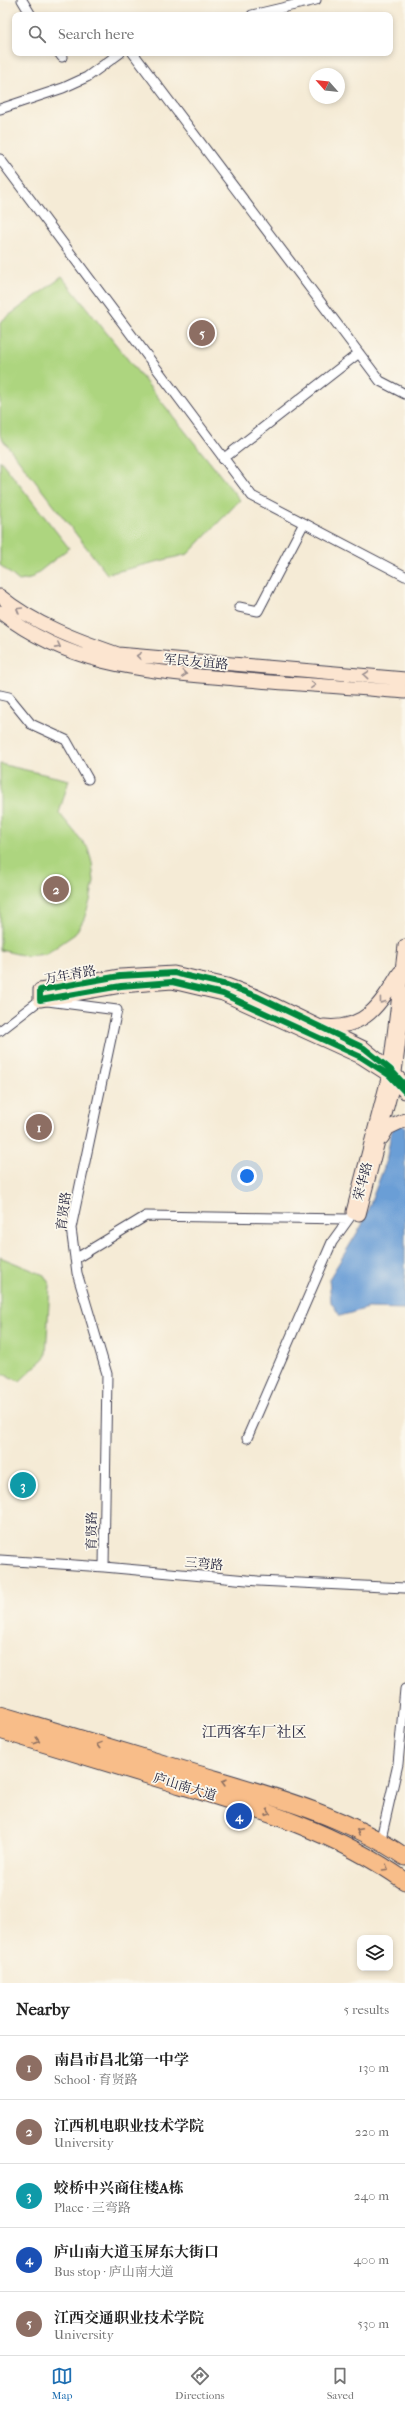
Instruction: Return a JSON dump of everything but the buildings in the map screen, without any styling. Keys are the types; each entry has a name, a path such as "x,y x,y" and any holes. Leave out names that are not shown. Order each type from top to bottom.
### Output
{"highway":[{"name":"庐山南大道","path":"0,1715 251,1790 316,1812 380,1843 405,1857"},
{"name":"庐山南大道","path":"0,1730 242,1804 309,1828 352,1848 405,1881"}],"street":[{"path":"22,0 29,12"},
{"path":"265,12 316,0"},
{"path":"0,109 63,88 87,76 116,56"},
{"path":"135,56 380,381 405,394"},
{"path":"0,159 252,496 405,576"},
{"path":"224,459 359,353"},
{"path":"239,607 258,611 304,524"},
{"name":"军民友谊路","path":"0,596 15,609 75,639 118,654 405,679"},
{"name":"军民友谊路","path":"0,612 13,622 70,652 140,671 405,692"},
{"path":"0,695 9,697 31,724 66,740 88,779"},
{"name":"荣华路","path":"351,1216 395,1077 402,968 405,946"},
{"path":"318,1026 339,1028 368,1015 382,1003 402,968"},
{"name":"万年青路","path":"395,1077 361,1057 223,994 172,982 121,986 40,1000 40,990 120,976 174,973 227,985 256,996 364,1048 395,1077 405,1092"},
{"name":"荣华路","path":"351,1216 359,1214 395,1077 405,993"},
{"path":"0,1031 40,1000"},
{"name":"育贤路","path":"40,1000 117,1010 71,1228 77,1273 107,1374 104,1567"},
{"path":"376,1149 388,1128 405,1120"},
{"path":"75,1259 146,1216 351,1216"},
{"path":"248,1438 332,1242 351,1216"},
{"name":"三弯路","path":"0,1560 104,1567 258,1581 405,1588"},
{"path":"380,1843 398,1764 405,1689"}],"green space":[{"path":"62,277 240,500 188,554 107,574 0,436 0,322"},
{"path":"0,460 69,548 30,579 19,581 0,565"},
{"path":"0,764 69,780 59,813 88,848 92,863 94,881 90,901 84,919 75,934 46,954 26,956 0,950"},
{"path":"0,1257 44,1275 50,1285 46,1356 20,1381 0,1373"}],"water":[{"path":"394,1115 405,1127 405,1309 368,1308 340,1316 331,1302 329,1279 362,1225 386,1162"}],"cycle path":[{"path":"405,1085 390,1069 364,1048 256,996 227,985 174,973 120,976 40,990 40,1000 121,986 172,982 223,994 361,1057 389,1075 405,1092"}],"place":[{"name":"江西交通职业技术学院","path":"202,333"},
{"name":"江西机电职业技术学院","path":"56,889"},
{"name":"南昌市昌北第一中学","path":"39,1127"},
{"name":"蛟桥中兴商住楼A栋","path":"23,1485"},
{"name":"庐山南大道玉屏东大街口","path":"239,1816"}],"district":[{"name":"江西客车厂社区","path":"254,1732"}]}
